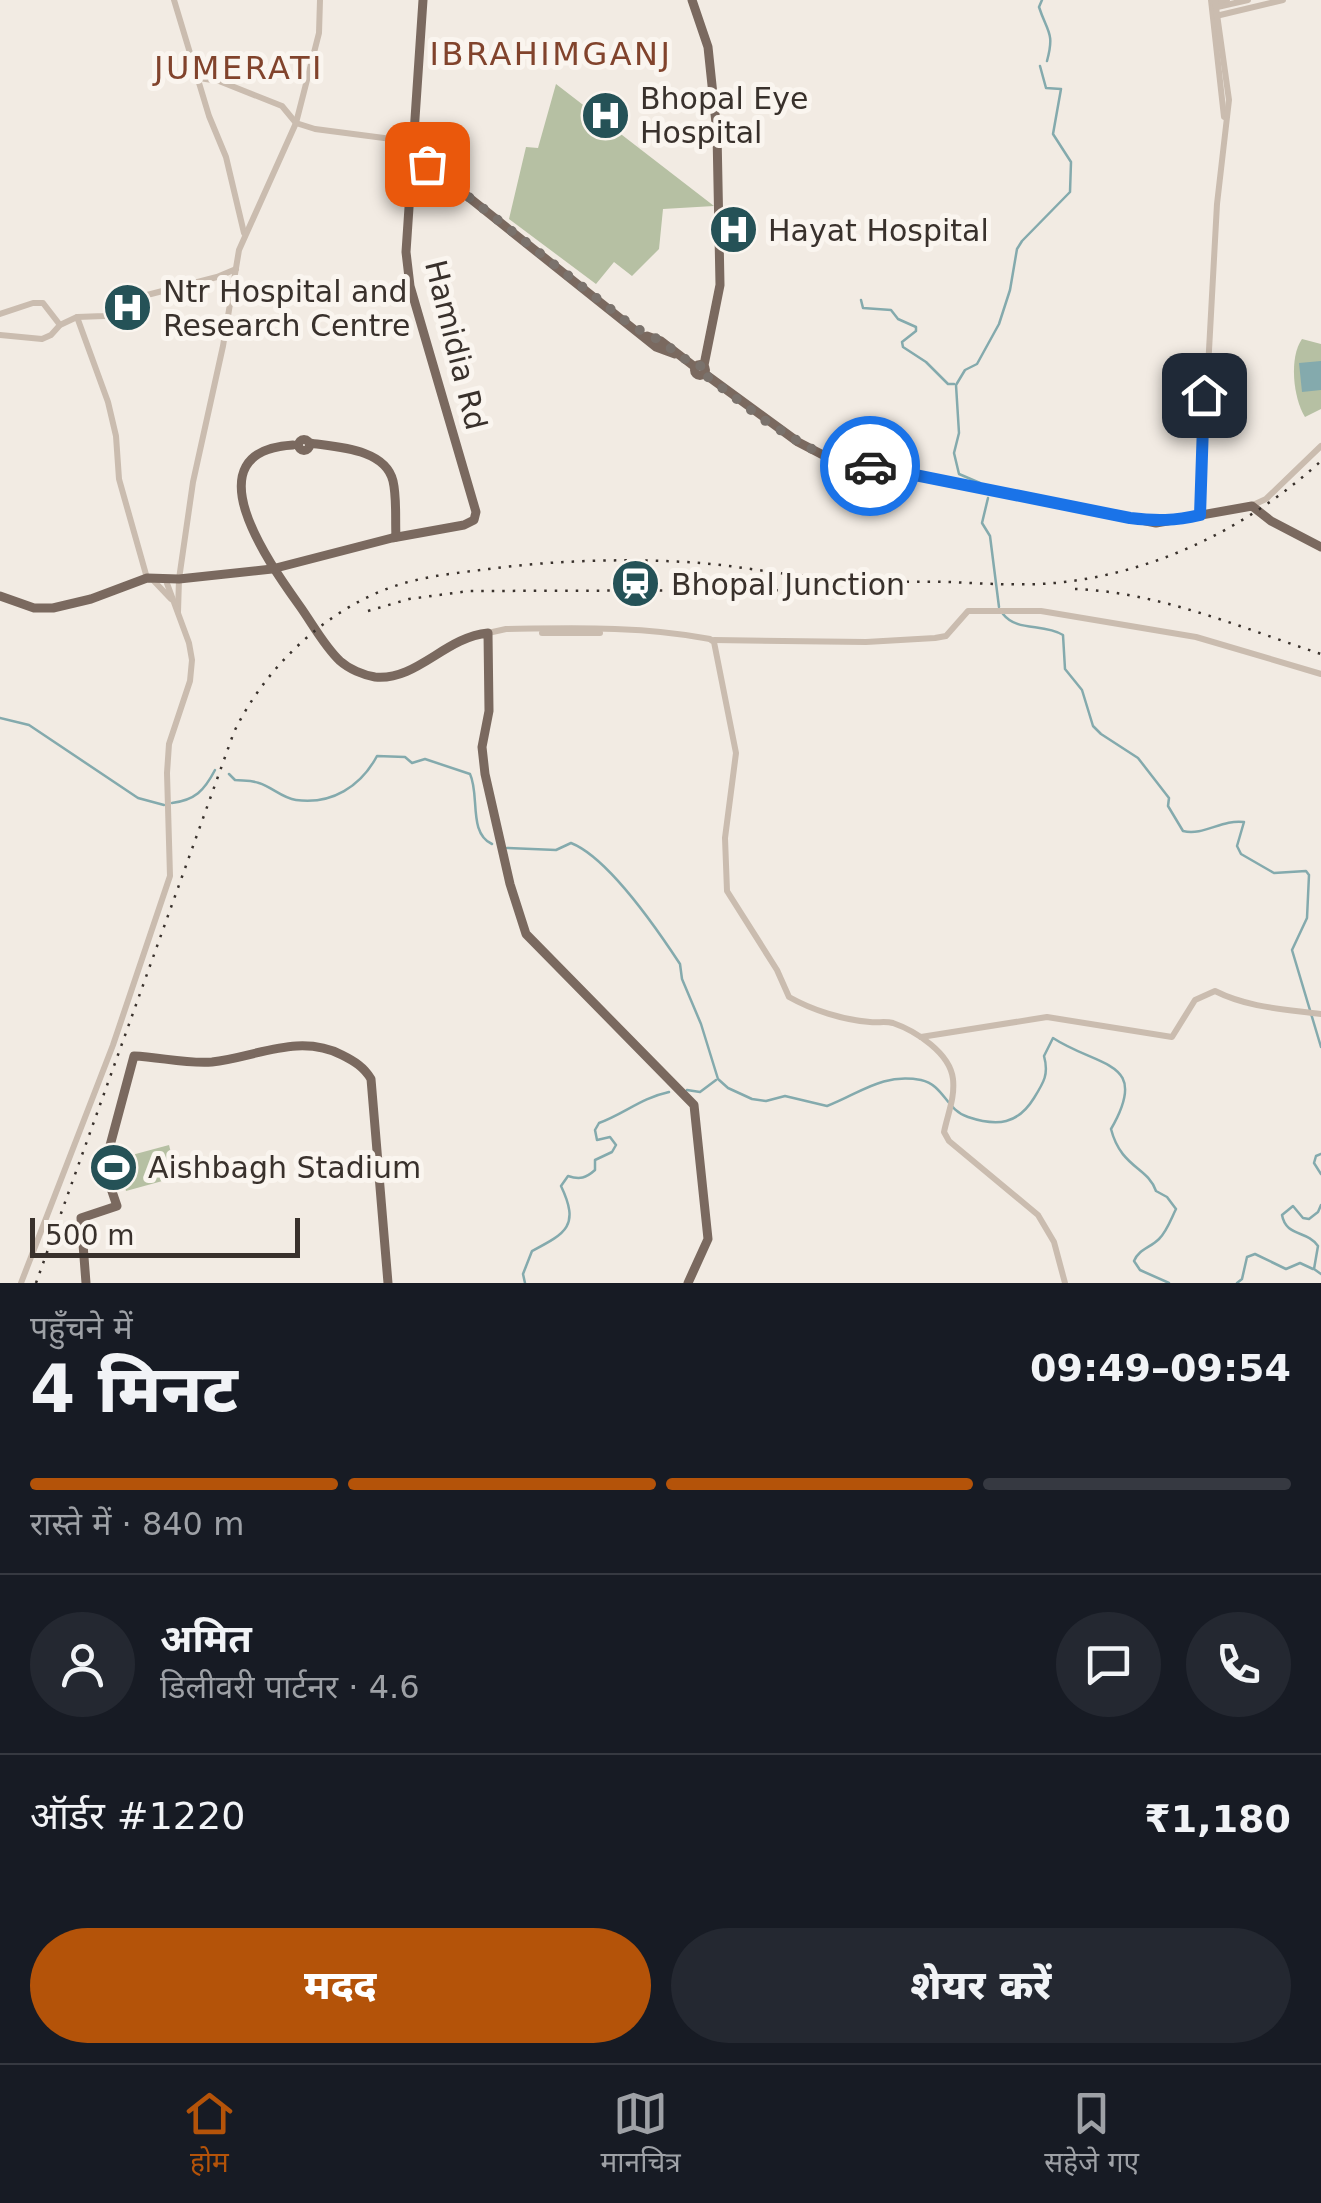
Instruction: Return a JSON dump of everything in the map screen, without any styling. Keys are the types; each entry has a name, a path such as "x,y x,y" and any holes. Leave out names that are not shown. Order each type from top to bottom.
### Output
{"main road":[{"path":"411,152 422,0"},
{"path":"0,596 34,608 53,608 150,578 179,579 269,569 461,524 471,518 405,272 401,222 411,152 422,0"},
{"path":"695,0 714,61 720,217 719,275 701,369"},
{"path":"411,152 647,336 661,341 701,369 764,420 823,455 990,492 1156,522 1252,506 1321,546"},
{"path":"394,538 390,479 378,467 357,456 302,445 274,446 249,462 243,478 246,511 254,536 343,664 377,677 404,673 445,647 486,633 488,664 477,752 500,867 520,933 602,1021 690,1106 704,1233 685,1283"},
{"name":"Hamidia Rd","path":"456,453 476,512 474,520 461,524"},
{"path":"86,1283 81,1218 117,1206 104,1168 134,1056 212,1062 286,1046 306,1046 338,1053 366,1070 371,1079 388,1283"}],"street":[{"path":"174,0 226,157 244,234"},
{"path":"174,601 193,482 244,234 270,187 296,122 319,33 320,0"},
{"path":"1214,8 1227,0"},
{"path":"1214,8 1248,0"},
{"path":"1214,8 1267,0"},
{"path":"1214,8 1283,0"},
{"path":"1200,515 1215,198 1224,112 1214,8"},
{"path":"199,78 218,81 282,106 296,122 315,130 411,152"},
{"path":"0,335 42,339 77,317 104,316 146,295 236,269"},
{"path":"0,314 43,303 60,325"},
{"path":"77,317 108,402 116,436 119,478 150,578 174,601"},
{"path":"1252,506 1266,499 1321,446"},
{"path":"21,1283 163,904 170,876 169,744 190,681 192,660 165,578"},
{"path":"486,633 612,631 712,640 866,642 935,638 950,633 968,611 1040,612 1196,636 1321,674"},
{"path":"712,640 736,753 724,838 727,891 777,970 789,997 835,1015 889,1022 920,1037 944,1057 950,1068 953,1104 944,1132 948,1141 1016,1194 1049,1228 1065,1283"},
{"path":"920,1037 1047,1018 1172,1037 1194,1000 1215,991 1231,1000 1270,1009 1313,1013"}],"green space":[{"path":"556,84 714,206 663,209 659,249 632,276 614,262 596,284 509,219 526,147 538,148"},
{"path":"1302,339 1321,344 1321,409 1305,417 1294,378 1295,356"},
{"path":"169,1145 177,1177 126,1191 117,1159"}],"water":[{"path":"1321,361 1321,390 1302,392 1299,363"}],"waterway":[{"path":"1042,0 1039,7 1050,38 1047,61"},
{"path":"980,483 959,474 954,453 959,433 956,385 965,370 977,364 999,324 1017,249 1070,192 1071,162 1053,134 1061,89 1046,88 1040,66"},
{"path":"861,300 863,308 891,310 898,319 916,327 902,342 903,347 926,362 948,384 954,384"},
{"path":"988,498 982,523 990,536 999,607"},
{"path":"1003,614 1015,623 1063,635 1065,669 1082,690 1093,726 1138,758 1169,798 1168,806 1183,831 1244,822 1237,846 1241,854 1274,873 1306,871 1309,875 1307,918 1292,950 1321,1047"},
{"path":"0,718 29,725 138,798 164,805"},
{"path":"229,774 235,780 259,783 291,799 309,801 344,791 363,776 377,756 405,757 412,763 425,759 470,774 477,823 492,844"},
{"path":"172,803 198,793 215,770"},
{"path":"507,848 556,850 571,843 601,863 645,914 680,964 718,1079 752,1099 766,1101 785,1096 827,1106 883,1082 921,1080 935,1087 961,1114 998,1122 1014,1118 1034,1098 1045,1078 1044,1056 1053,1038 1114,1069 1125,1090 1111,1129 1115,1142 1176,1209 1162,1236 1134,1261 1140,1270 1169,1283"},
{"path":"687,1090 700,1092 716,1080"},
{"path":"525,1283 523,1274 532,1251 561,1233 569,1219 561,1186 568,1176 579,1178 592,1173 595,1160 612,1152 616,1145 610,1137 597,1140 595,1130 599,1123 669,1092"},
{"path":"1321,1154 1314,1163 1321,1174"},
{"path":"1321,1205 1309,1219 1303,1218 1293,1206 1282,1215 1288,1227 1318,1246 1314,1269 1321,1274"},
{"path":"1237,1283 1242,1279 1247,1257 1255,1254 1286,1269 1300,1263 1313,1269"}],"railway":[{"path":"36,1283 234,732 280,664 299,644 343,611 367,597 416,580 568,562 701,563 865,581 1047,584 1079,580 1146,564 1209,538 1267,504 1321,461"},
{"path":"1075,589 1169,604 1321,654"},
{"path":"368,611 409,599 469,591 825,590"}],"way so far":[{"path":"427,164 632,326 661,341 696,367 704,365 704,374 777,429 823,455 870,466"}],"place":[{"name":"Bhopal Eye Hospital","path":"605,115"},
{"name":"Hayat Hospital","path":"733,230"},
{"name":"Ntr Hospital and Research Centre","path":"128,308"},
{"name":"Bhopal Junction","path":"636,584"},
{"name":"Aishbagh Stadium","path":"113,1167"}],"district":[{"name":"IBRAHIMGANJ","path":"551,54"},
{"name":"JUMERATI","path":"239,68"}],"route":[{"path":"870,466 1130,518 1177,520 1200,515 1204,395"}]}
